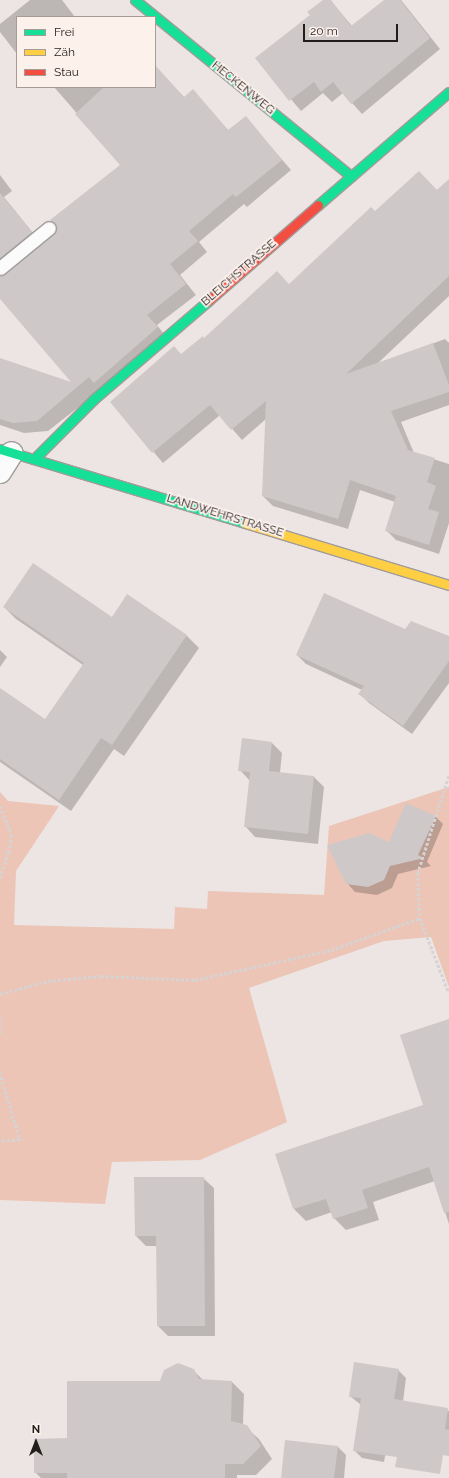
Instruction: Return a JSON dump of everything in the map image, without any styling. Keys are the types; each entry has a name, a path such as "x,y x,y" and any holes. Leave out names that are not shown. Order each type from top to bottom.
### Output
{"street":[{"name":"HECKENWEG","path":"135,0 155,16"},
{"name":"HECKENWEG","path":"156,17 351,176"},
{"name":"BLEICHSTRASSE","path":"34,459 94,399 449,92"},
{"name":"LANDWEHRSTRASSE","path":"6,451 449,585"},
{"path":"0,472 6,451"}],"lane":[{"path":"0,268 49,228"}],"path":[{"path":"449,776 418,873 420,918 449,994"},
{"path":"0,806 12,835 9,852 0,878"},
{"path":"0,994 48,981 101,976 195,980 331,950 420,918"},
{"path":"0,1016 0,1034"},
{"path":"0,1072 20,1140 0,1142"}],"shaded area":[{"path":"449,787 449,987 431,937 384,941 249,988 287,1122 200,1160 112,1162 105,1204 0,1200 0,792 8,801 59,806 16,871 14,925 174,929 175,907 207,909 208,891 324,895 329,826"}],"building":[{"path":"323,0 331,0 351,26 384,0 400,0 430,38 351,104 333,82 321,92 314,82 289,101 255,58 310,15 307,12"},
{"path":"156,66 184,97 193,89 228,130 246,116 282,160 236,197 233,194 189,231 198,241 170,264 186,284 147,315 158,327 94,383 89,377 37,421 13,423 0,419 0,358 71,382 0,299 0,276 54,234 57,226 50,220 120,165 75,114 103,88 156,88"},
{"path":"419,171 437,190 449,179 449,276 346,374 433,343 449,385 449,392 391,411 408,450 435,458 427,482 436,486 428,509 439,512 429,545 385,531 396,496 350,480 338,519 262,496 266,401 231,430 210,405 152,453 110,402 174,346 181,354 203,336 204,338 277,271 289,284 371,207 375,211"},
{"path":"0,193 32,232 0,258"},
{"path":"33,563 112,617 127,594 187,635 112,745 101,738 59,800 0,759 0,688 45,719 84,663 3,607"},
{"path":"324,593 405,629 411,621 449,636 449,661 403,726 358,694 364,686 296,655"},
{"path":"242,738 272,742 269,771 314,776 308,834 244,827 250,772 238,771"},
{"path":"406,803 436,816 418,855 424,858 390,866 384,880 368,887 346,884 327,845 369,833 389,842"},
{"path":"449,1019 449,1212 444,1213 429,1167 362,1190 368,1208 333,1219 326,1199 293,1209 275,1154 423,1105 400,1035"},
{"path":"134,1177 204,1177 205,1326 157,1326 156,1236 135,1236"},
{"path":"354,1362 399,1369 394,1399 448,1408 445,1429 449,1430 449,1456 443,1455 440,1474 395,1467 397,1457 353,1451 361,1398 349,1397"},
{"path":"178,1363 194,1369 199,1379 232,1381 231,1421 247,1425 261,1446 243,1464 225,1464 225,1478 67,1478 67,1473 34,1473 34,1439 67,1438 67,1381 160,1381 164,1370"},
{"path":"285,1440 338,1446 334,1478 281,1478"}],"traffic: fast":[{"path":"135,0 155,16"},
{"path":"156,17 351,176"},
{"path":"318,205 449,92"},
{"path":"34,459 94,399 208,301"},
{"path":"0,449 245,523"}],"traffic: slow":[{"path":"245,523 449,585"}],"traffic: jam":[{"path":"208,301 318,205"}]}
